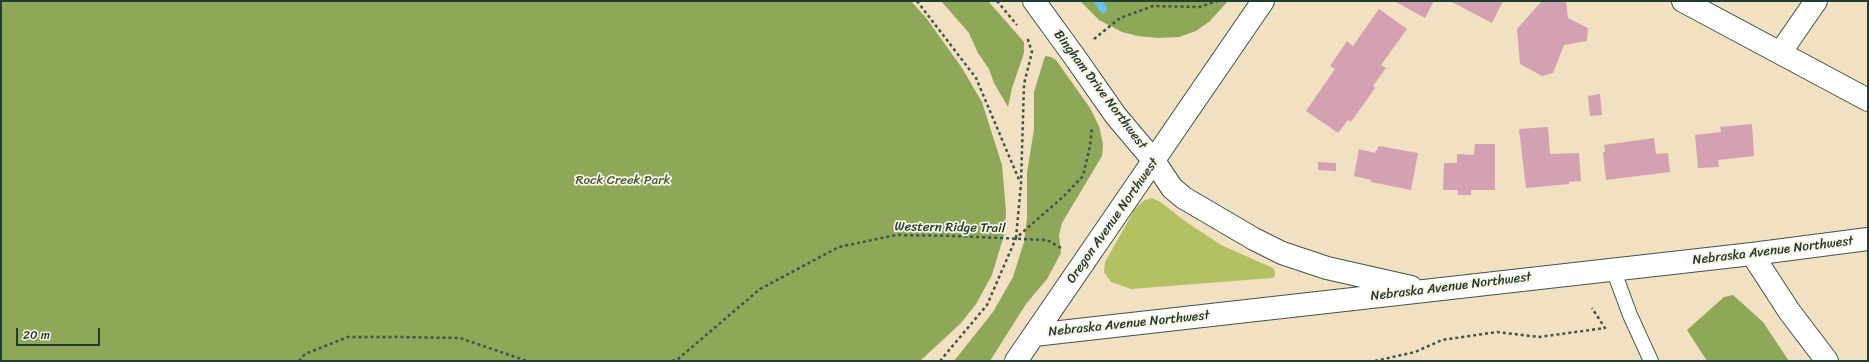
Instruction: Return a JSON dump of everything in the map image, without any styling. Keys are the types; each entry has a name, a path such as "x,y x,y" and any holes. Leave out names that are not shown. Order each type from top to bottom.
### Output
{"street":[{"name":"Bingham Drive Northwest","path":"1034,1 1116,116 1154,161 1172,188 1184,198 1254,240 1275,250 1327,268 1426,291"},
{"name":"Oregon Avenue Northwest","path":"1016,361 1263,1"},
{"path":"1683,1 1868,100"},
{"path":"1780,53 1816,1"},
{"name":"Nebraska Avenue Northwest","path":"1034,334 1752,254 1868,239"},
{"path":"1752,254 1789,311 1827,361"}],"lane":[{"path":"1613,269 1630,315 1651,361"}],"path":[{"path":"917,1 976,78 1020,184"},
{"path":"997,1 1022,30"},
{"name":"Western Ridge Trail","path":"672,361 678,359 760,289 839,247 896,235 1016,238 1024,84 1032,52 1027,36"},
{"path":"940,361 987,304 1016,238 1048,240 1065,250"},
{"path":"1375,361 1415,352 1442,340 1497,332 1539,337 1605,328 1592,308"},
{"path":"299,361 305,354 348,337 460,338 527,361"}],"green space":[{"name":"Rock Creek Park","path":"1,1 911,1 927,19 962,68 982,102 1002,165 1006,211 1005,232 992,275 976,304 961,323 920,361 1,361"},
{"path":"941,1 988,1 1024,42 1024,53 1012,88 1008,107 994,83 989,69 978,53 969,33"},
{"path":"1080,1 1228,1 1210,21 1196,31 1179,37 1158,38 1138,36 1122,32 1099,20"},
{"path":"1045,56 1056,60 1090,108 1099,126 1103,144 1102,156 1062,223 1059,235 1061,253 1047,279 1026,304 990,361 954,361 993,312 1013,277 1024,242 1027,218 1027,173 1034,129 1034,92"},
{"path":"1151,198 1159,201 1185,221 1221,245 1273,268 1275,276 1272,278 1131,289 1111,282 1104,272 1105,262 1135,209 1143,201"},
{"path":"1733,295 1763,322 1789,361 1707,361 1687,330 1724,297"}],"building":[{"path":"1394,1 1434,1 1425,18"},
{"path":"1450,1 1503,1 1492,23"},
{"path":"1566,1 1568,18 1588,28 1587,41 1564,45 1553,73 1542,76 1520,64 1517,29 1541,2"},
{"path":"1379,9 1407,29 1381,65 1386,68 1373,86 1375,88 1351,122 1348,120 1338,133 1306,111 1335,69 1330,66 1347,41 1353,46"},
{"path":"1600,94 1602,115 1590,116 1588,96"},
{"path":"1752,124 1754,156 1718,160 1719,167 1698,168 1695,135 1721,132 1720,127"},
{"path":"1548,127 1550,154 1579,153 1581,181 1569,182 1569,184 1526,188 1519,129"},
{"path":"1654,138 1656,154 1668,153 1670,172 1606,180 1603,152 1605,152 1604,145"},
{"path":"1475,144 1495,144 1495,190 1471,190 1471,195 1458,195 1458,190 1443,190 1444,163 1457,163 1457,154 1474,155"},
{"path":"1379,146 1418,153 1411,190 1371,182 1371,180 1354,176 1359,149 1375,153"},
{"path":"1318,162 1336,163 1336,171 1318,170"}],"waterway":[{"path":"1098,1 1103,9"}]}
